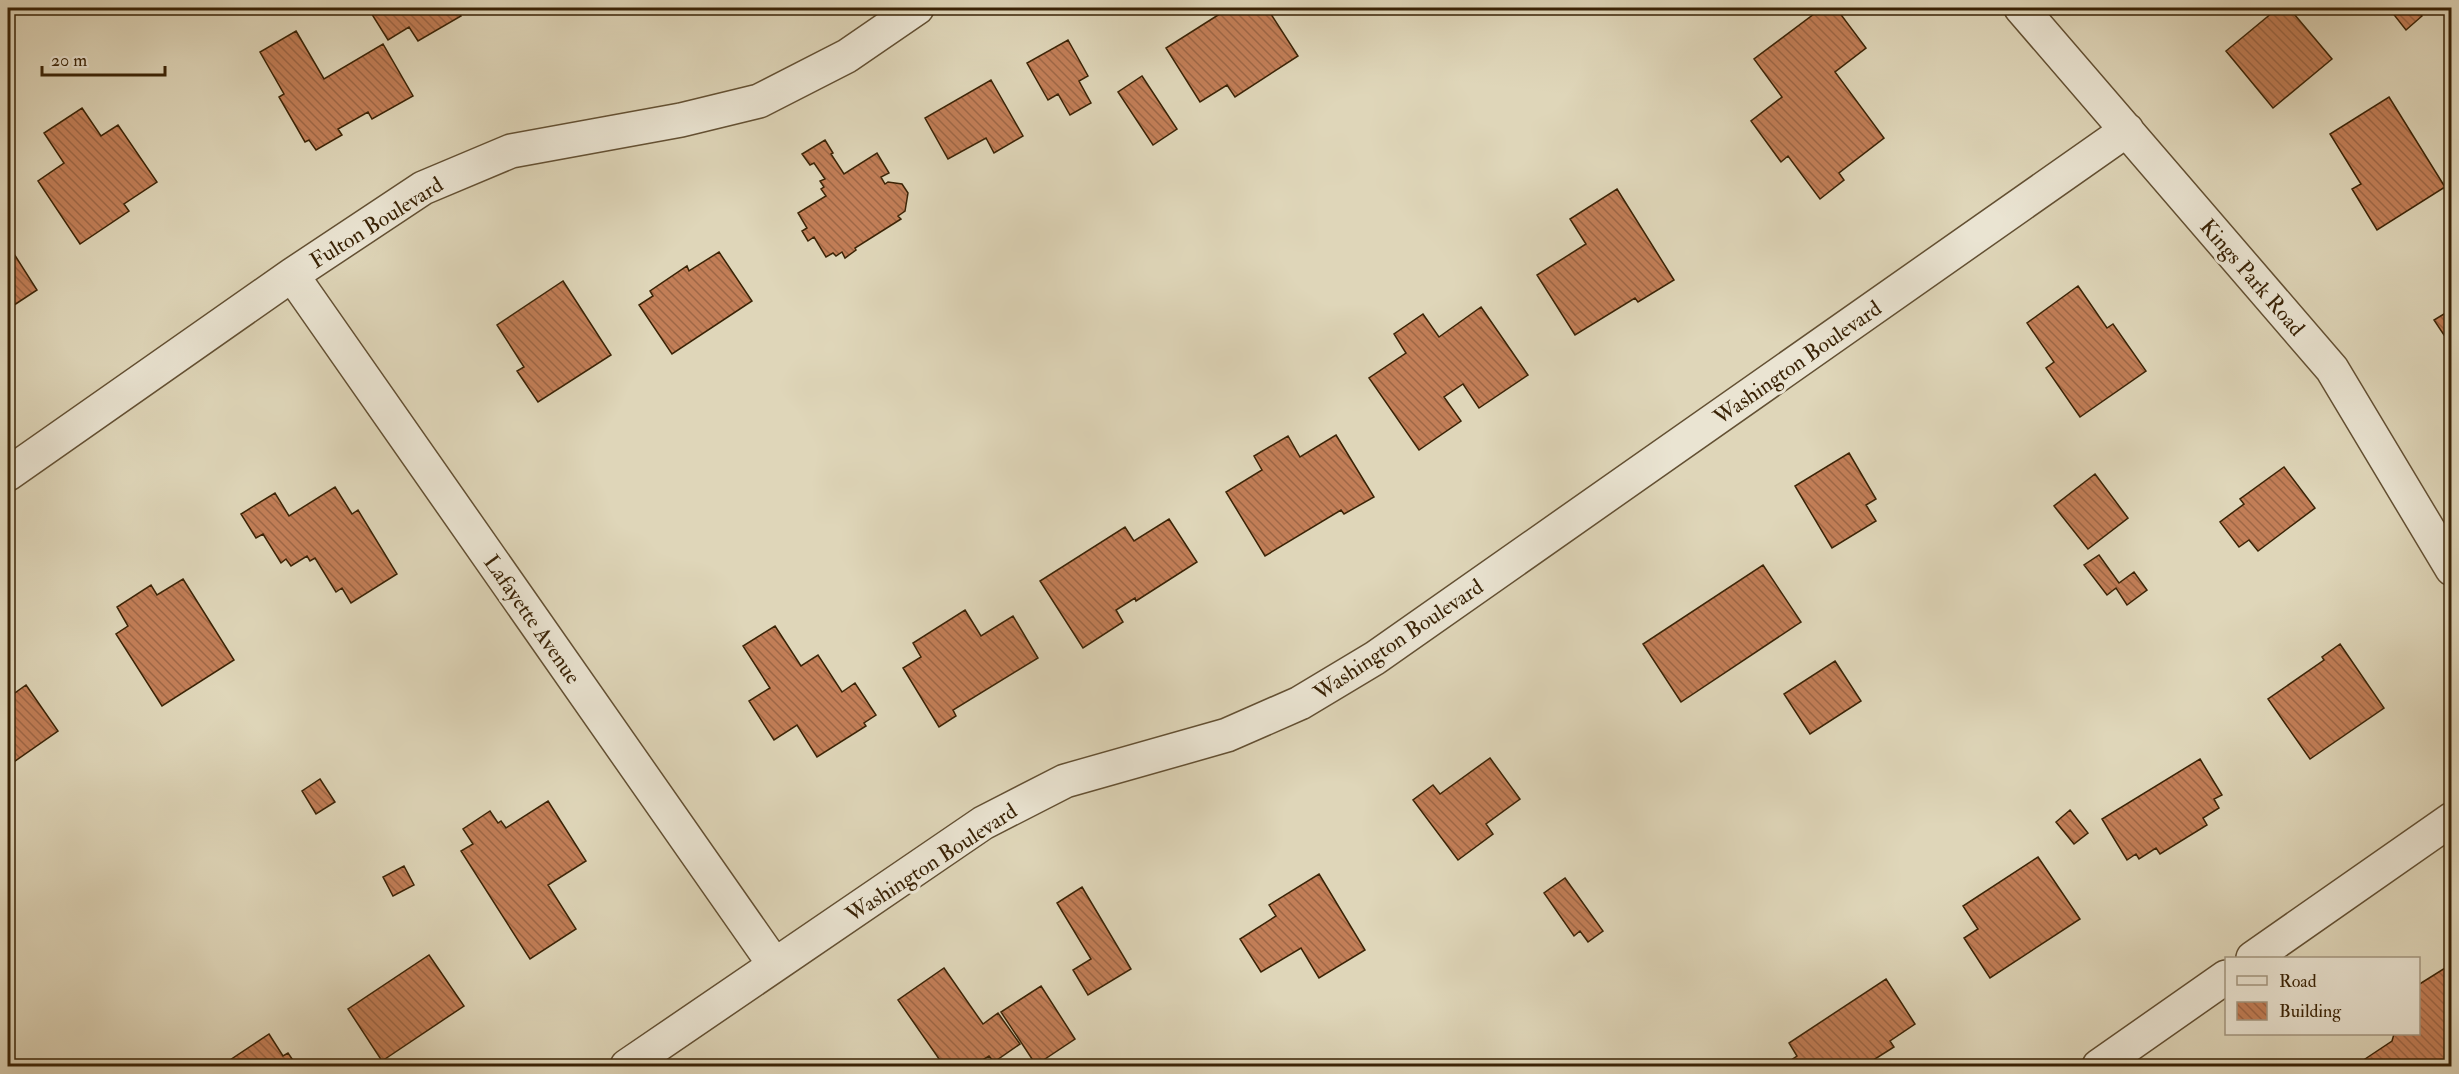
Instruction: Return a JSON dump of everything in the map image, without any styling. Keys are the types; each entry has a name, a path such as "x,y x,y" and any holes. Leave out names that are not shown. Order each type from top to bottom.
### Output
{"street":[{"name":"Fulton Boulevard","path":"8,474 292,274 423,188 511,151 681,120 759,101 847,56 917,8"},
{"name":"Kings Park Road","path":"2021,8 2332,369 2451,569"},
{"name":"Washington Boulevard","path":"627,1066 983,823 1065,782 1227,735 1300,704 1375,658 2127,130"},
{"name":"Lafayette Avenue","path":"292,274 774,964"},
{"path":"2254,957 2451,819"},
{"path":"2099,1066 2225,978"}],"building":[{"path":"368,8 456,8 461,16 418,41 409,27 388,40"},
{"path":"1224,8 1267,8 1298,56 1235,97 1227,85 1200,102 1166,48 1226,10"},
{"path":"1822,8 1836,8 1866,48 1835,72 1884,138 1839,173 1844,180 1820,199 1788,156 1781,162 1751,121 1782,97 1754,59"},
{"path":"2278,8 2289,8 2332,59 2273,108 2226,51"},
{"path":"2395,8 2415,8 2422,16 2406,30 2391,11"},
{"path":"296,31 324,79 383,44 413,96 372,119 368,112 338,129 342,135 316,150 309,140 305,142 279,97 284,94 260,52"},
{"path":"1068,40 1088,76 1079,81 1091,103 1070,115 1058,94 1048,100 1027,63"},
{"path":"1142,76 1177,129 1153,145 1118,92"},
{"path":"991,80 1023,136 994,153 986,138 948,159 925,118"},
{"path":"2389,97 2445,187 2377,230 2352,189 2361,184 2330,134"},
{"path":"82,108 101,136 118,125 157,182 124,204 129,211 80,244 38,181 64,163 44,133"},
{"path":"825,140 844,174 877,153 889,173 881,177 885,184 888,182 902,184 908,193 905,211 898,216 901,219 855,248 856,250 845,258 842,252 836,256 833,253 826,257 814,237 808,241 802,231 807,228 798,213 826,196 821,189 824,187 820,181 825,179 814,163 810,165 802,154"},
{"path":"1617,189 1674,280 1638,302 1635,298 1575,335 1537,275 1586,244 1570,219"},
{"path":"8,247 37,290 8,309"},
{"path":"719,252 752,301 672,354 639,305 653,296 650,291 687,266 689,271"},
{"path":"563,281 611,355 538,402 517,371 524,367 497,325"},
{"path":"2078,286 2107,328 2113,324 2146,371 2080,417 2046,368 2054,362 2027,323"},
{"path":"1481,307 1528,375 1479,408 1463,384 1444,397 1461,421 1419,450 1369,378 1406,353 1394,334 1423,314 1439,337"},
{"path":"2452,309 2452,347 2434,320"},
{"path":"1336,435 1374,497 1344,514 1341,510 1265,556 1226,492 1262,470 1254,456 1288,436 1300,457"},
{"path":"1849,453 1876,499 1866,505 1876,521 1832,548 1795,486"},
{"path":"2284,467 2315,508 2258,551 2249,540 2239,547 2220,522 2244,504 2240,499"},
{"path":"2095,474 2128,518 2088,549 2054,506"},
{"path":"335,487 352,514 358,510 397,574 351,603 342,588 336,592 315,558 310,561 307,556 291,566 286,559 281,563 263,534 256,538 241,514 275,493 289,516"},
{"path":"1169,519 1197,562 1136,601 1135,598 1116,610 1123,622 1083,648 1040,581 1125,527 1134,541"},
{"path":"2099,555 2119,583 2134,572 2147,590 2127,605 2116,588 2107,595 2084,565"},
{"path":"1763,565 1801,622 1681,702 1643,644"},
{"path":"183,579 234,660 162,706 116,634 128,626 117,607 151,585 157,595"},
{"path":"965,610 981,636 1013,616 1038,658 953,710 956,716 939,727 903,668 921,657 913,643"},
{"path":"775,626 801,666 818,655 842,692 855,683 876,715 864,723 866,726 817,757 797,725 774,740 749,701 770,688 743,646"},
{"path":"2340,644 2384,708 2310,759 2268,699 2324,660 2322,657"},
{"path":"1835,661 1861,701 1810,734 1784,694"},
{"path":"26,685 58,731 8,766 8,698"},
{"path":"1490,758 1520,799 1486,824 1493,834 1458,860 1413,800 1433,785 1440,794"},
{"path":"2200,759 2222,795 2214,799 2219,808 2203,818 2207,825 2160,854 2156,848 2139,859 2136,854 2127,860 2102,819"},
{"path":"320,779 335,802 316,814 302,791"},
{"path":"548,801 586,861 548,885 576,929 530,959 461,851 473,844 463,829 490,811 498,823 501,821 506,828"},
{"path":"2070,810 2088,833 2074,844 2056,822"},
{"path":"2038,857 2080,919 1990,978 1964,938 1978,929 1963,906"},
{"path":"404,866 414,885 393,896 383,877"},
{"path":"1319,874 1365,950 1319,978 1301,948 1261,972 1240,939 1276,916 1269,905"},
{"path":"1565,878 1603,931 1588,942 1580,931 1574,936 1544,893"},
{"path":"1082,887 1131,969 1088,995 1073,970 1091,959 1057,903"},
{"path":"429,955 464,1006 382,1061 348,1009"},
{"path":"944,968 983,1024 998,1013 1020,1044 994,1062 989,1056 973,1066 944,1066 898,1000"},
{"path":"2445,968 2452,979 2452,987 2445,991 2452,1001 2452,1066 2362,1066 2359,1063 2392,1041 2394,1035 2420,1035 2420,984"},
{"path":"1886,979 1915,1024 1890,1041 1894,1047 1864,1066 1787,1066 1785,1064 1797,1056 1789,1043"},
{"path":"1041,986 1075,1039 1036,1065 1001,1012"},
{"path":"269,1034 283,1056 288,1053 297,1066 221,1066"}]}
